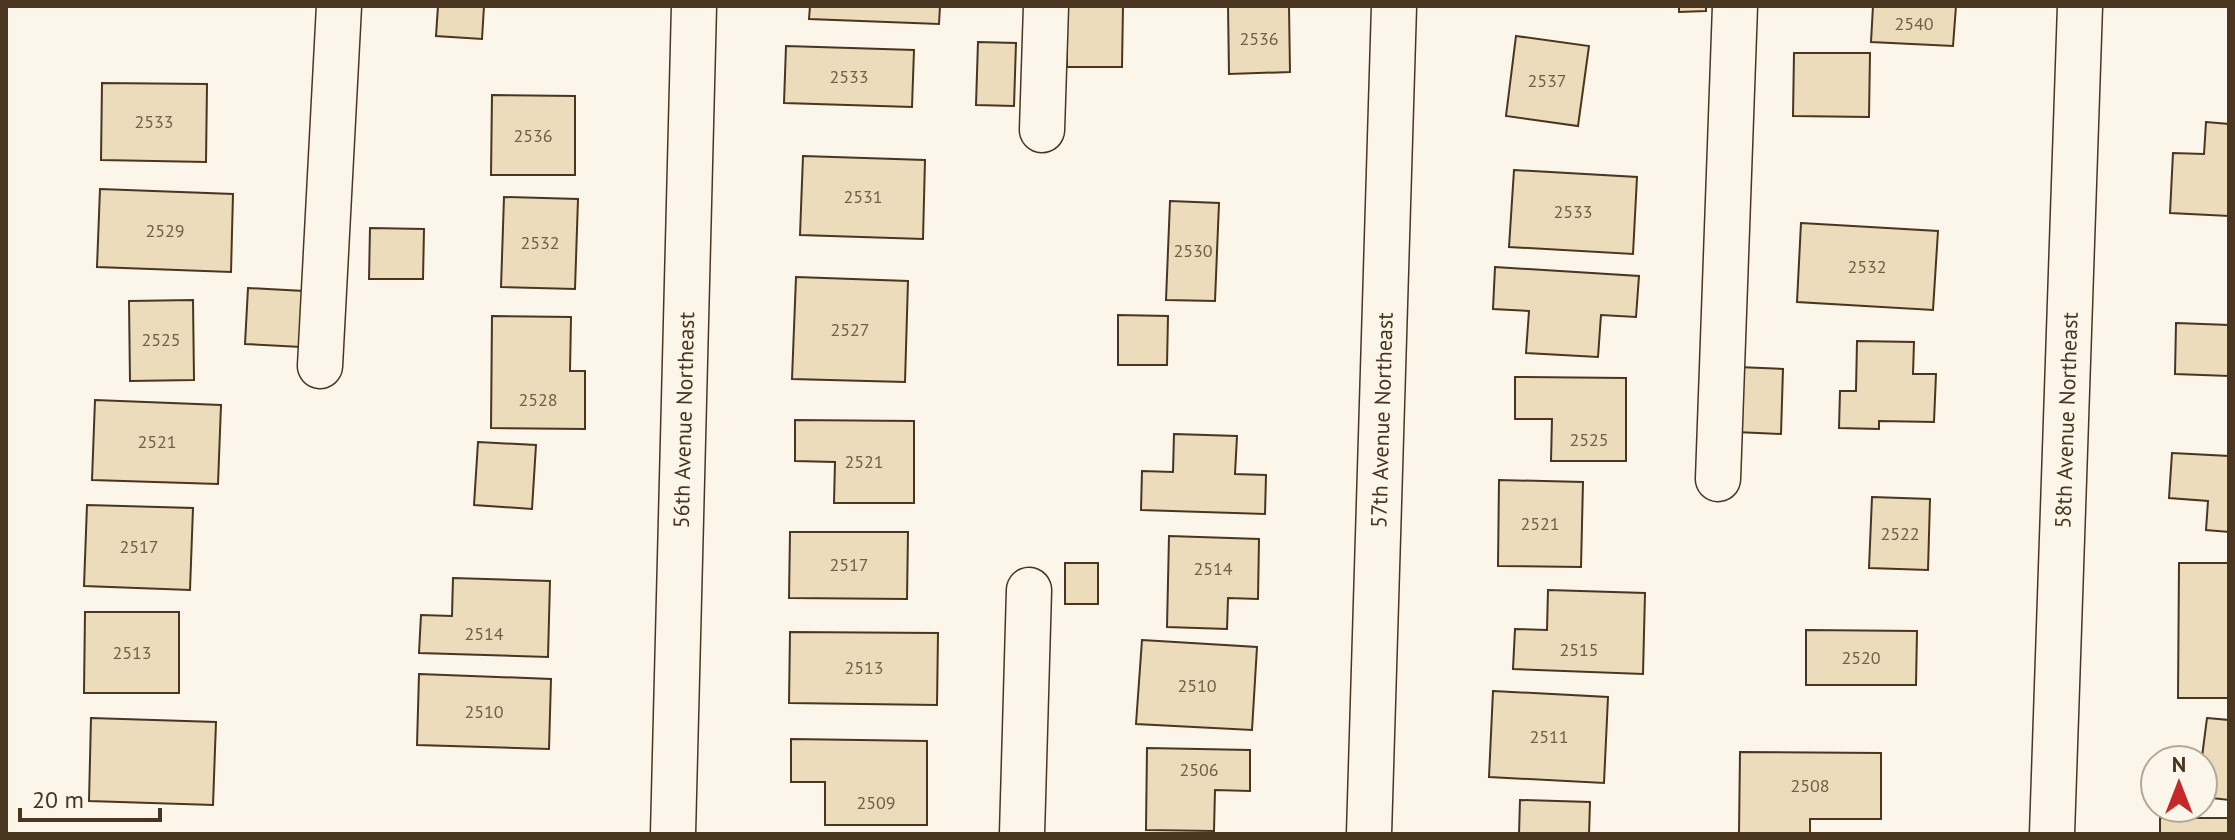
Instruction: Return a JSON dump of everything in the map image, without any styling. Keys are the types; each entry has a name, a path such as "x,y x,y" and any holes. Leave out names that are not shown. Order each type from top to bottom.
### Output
{"street":[{"path":"320,366 339,6"},
{"name":"56th Avenue Northeast","path":"673,834 694,6"},
{"path":"1042,130 1046,6"},
{"name":"57th Avenue Northeast","path":"1369,834 1394,6"},
{"path":"1718,479 1735,6"},
{"name":"58th Avenue Northeast","path":"2052,834 2080,6"},
{"path":"1022,834 1029,590"}],"building":[{"path":"438,6 484,6 482,39 436,36"},
{"path":"810,6 940,6 939,24 809,19"},
{"path":"1067,6 1123,6 1122,67 1067,67"},
{"path":"1228,6 1289,6 1290,72 1229,74"},
{"path":"1679,6 1706,6 1706,11 1679,12"},
{"path":"1873,6 1956,6 1953,46 1871,42"},
{"path":"1516,36 1589,46 1578,126 1506,116"},
{"path":"978,42 1016,43 1014,106 976,105"},
{"path":"786,46 914,50 912,107 784,103"},
{"path":"1794,53 1870,53 1869,117 1793,116"},
{"path":"102,83 207,84 206,162 101,160"},
{"path":"492,95 575,96 575,175 491,175"},
{"path":"2206,122 2229,124 2229,216 2170,213 2173,153 2204,154"},
{"path":"803,156 925,160 923,239 800,235"},
{"path":"1514,170 1637,177 1633,254 1509,247"},
{"path":"100,189 233,194 231,272 97,267"},
{"path":"504,197 578,199 575,289 501,287"},
{"path":"1170,201 1219,203 1215,301 1166,300"},
{"path":"1801,223 1938,231 1933,310 1797,302"},
{"path":"370,228 424,229 423,279 369,279"},
{"path":"1495,267 1639,276 1636,317 1601,315 1598,357 1526,353 1529,311 1493,309"},
{"path":"796,277 908,281 905,382 792,379"},
{"path":"248,288 304,291 301,347 245,344"},
{"path":"193,300 194,380 130,381 129,301"},
{"path":"1118,315 1168,316 1167,365 1118,365"},
{"path":"492,316 571,317 570,371 585,371 585,429 491,428"},
{"path":"2176,323 2229,325 2229,376 2175,374"},
{"path":"1857,341 1914,342 1913,374 1936,374 1934,422 1879,421 1879,429 1839,428 1840,391 1856,391"},
{"path":"1738,367 1783,369 1781,434 1736,432"},
{"path":"1515,377 1626,378 1626,461 1551,461 1552,419 1515,419"},
{"path":"95,400 221,405 218,484 92,480"},
{"path":"795,420 914,421 914,503 834,503 835,462 795,461"},
{"path":"1174,434 1237,436 1235,474 1266,475 1265,514 1141,510 1142,471 1173,472"},
{"path":"478,442 536,445 532,509 474,505"},
{"path":"2172,453 2229,456 2229,532 2206,530 2208,501 2169,498"},
{"path":"1499,480 1583,482 1581,567 1498,566"},
{"path":"1872,497 1930,499 1928,570 1869,568"},
{"path":"87,505 193,508 190,590 84,586"},
{"path":"790,532 908,532 907,599 789,598"},
{"path":"1169,536 1259,539 1258,599 1228,598 1227,629 1167,627"},
{"path":"1065,563 1098,563 1098,604 1065,604"},
{"path":"2179,563 2229,563 2229,698 2178,698"},
{"path":"453,578 550,581 548,657 419,653 421,615 452,616"},
{"path":"1548,590 1645,593 1643,674 1513,669 1515,629 1547,630"},
{"path":"85,612 179,612 179,693 84,693"},
{"path":"1806,630 1917,631 1916,685 1806,685"},
{"path":"790,632 938,633 937,705 789,703"},
{"path":"1142,640 1257,647 1252,730 1136,724"},
{"path":"419,674 551,679 549,749 417,745"},
{"path":"1493,691 1608,697 1604,783 1489,777"},
{"path":"91,718 216,722 213,805 89,801"},
{"path":"2207,718 2229,720 2229,800 2219,799 2219,744 2204,744"},
{"path":"791,739 927,741 927,825 825,825 825,782 791,782"},
{"path":"1147,748 1250,750 1250,791 1215,790 1214,831 1146,830"},
{"path":"1740,752 1881,753 1881,819 1810,819 1810,834 1739,834"},
{"path":"1520,800 1590,802 1589,834 1519,834"},
{"path":"2219,818 2229,818 2229,834 2160,834 2160,824 2219,824"}]}
